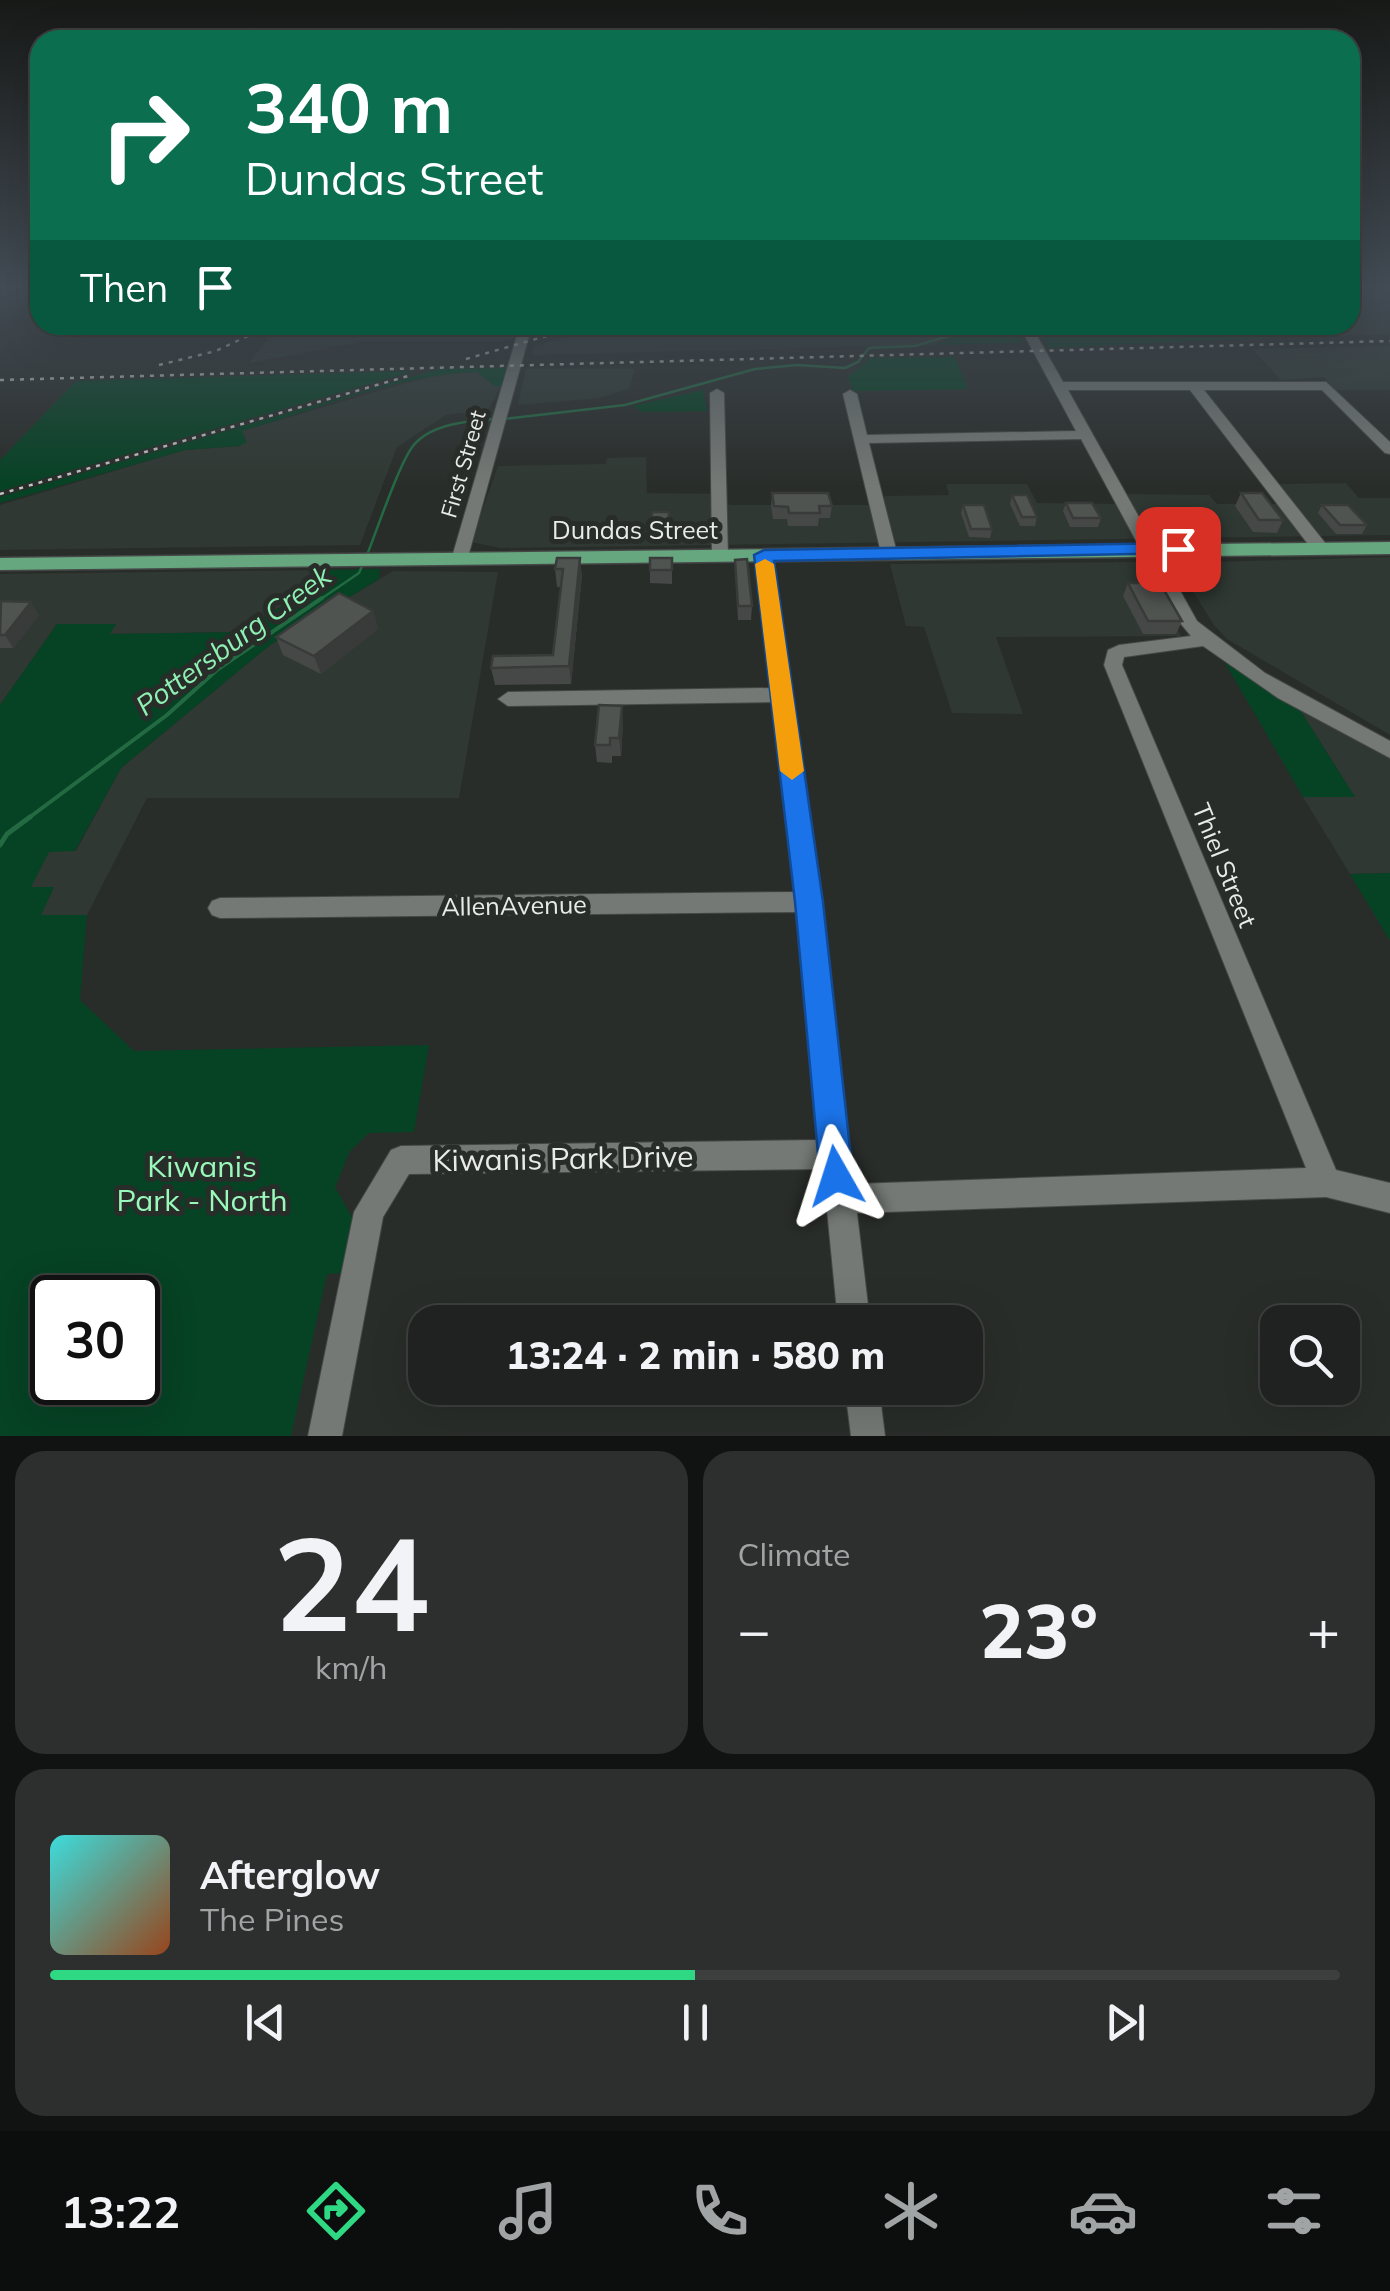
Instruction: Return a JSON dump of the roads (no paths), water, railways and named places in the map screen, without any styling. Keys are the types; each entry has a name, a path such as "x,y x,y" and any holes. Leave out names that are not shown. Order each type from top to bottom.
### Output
{"main road":[{"name":"Dundas Street","path":"0,564 1390,548"}],"street":[{"name":"First Street","path":"460,558 518,353"},
{"path":"1041,353 1190,624 1241,665 1390,750"},
{"path":"1060,386 1326,386 1390,450"},
{"path":"1192,386 1320,548"},
{"path":"717,393 720,556"},
{"path":"850,394 864,439 888,553"},
{"path":"864,439 1086,435"},
{"path":"764,555 809,902 852,1305"},
{"name":"Thiel Street","path":"1206,640 1126,649 1115,654 1113,665 1326,1182"},
{"path":"508,699 782,695"},
{"name":"AllenAvenue","path":"220,908 809,902"},
{"name":"Kiwanis Park Drive","path":"325,1436 370,1212 401,1160 834,1154"},
{"path":"839,1199 1326,1182 1390,1198"},
{"path":"864,1405 868,1436"}],"waterway":[{"name":"Pottersburg Creek","path":"503,419 625,405 755,369 797,365 845,368 865,353"},
{"name":"Pottersburg Creek","path":"367,555 413,446 439,428 493,419"},
{"name":"Pottersburg Creek","path":"318,601 359,573 363,564"},
{"name":"Pottersburg Creek","path":"26,820 167,715 218,669 322,598"},
{"name":"Pottersburg Creek","path":"0,845 7,834 30,817"}],"railway":[{"path":"159,365 208,353"},
{"path":"466,359 487,353"},
{"path":"0,380 962,353"},
{"path":"0,494 408,376"}],"park label":[{"name":"Kiwanis Park - North","path":"202,1183"}]}
